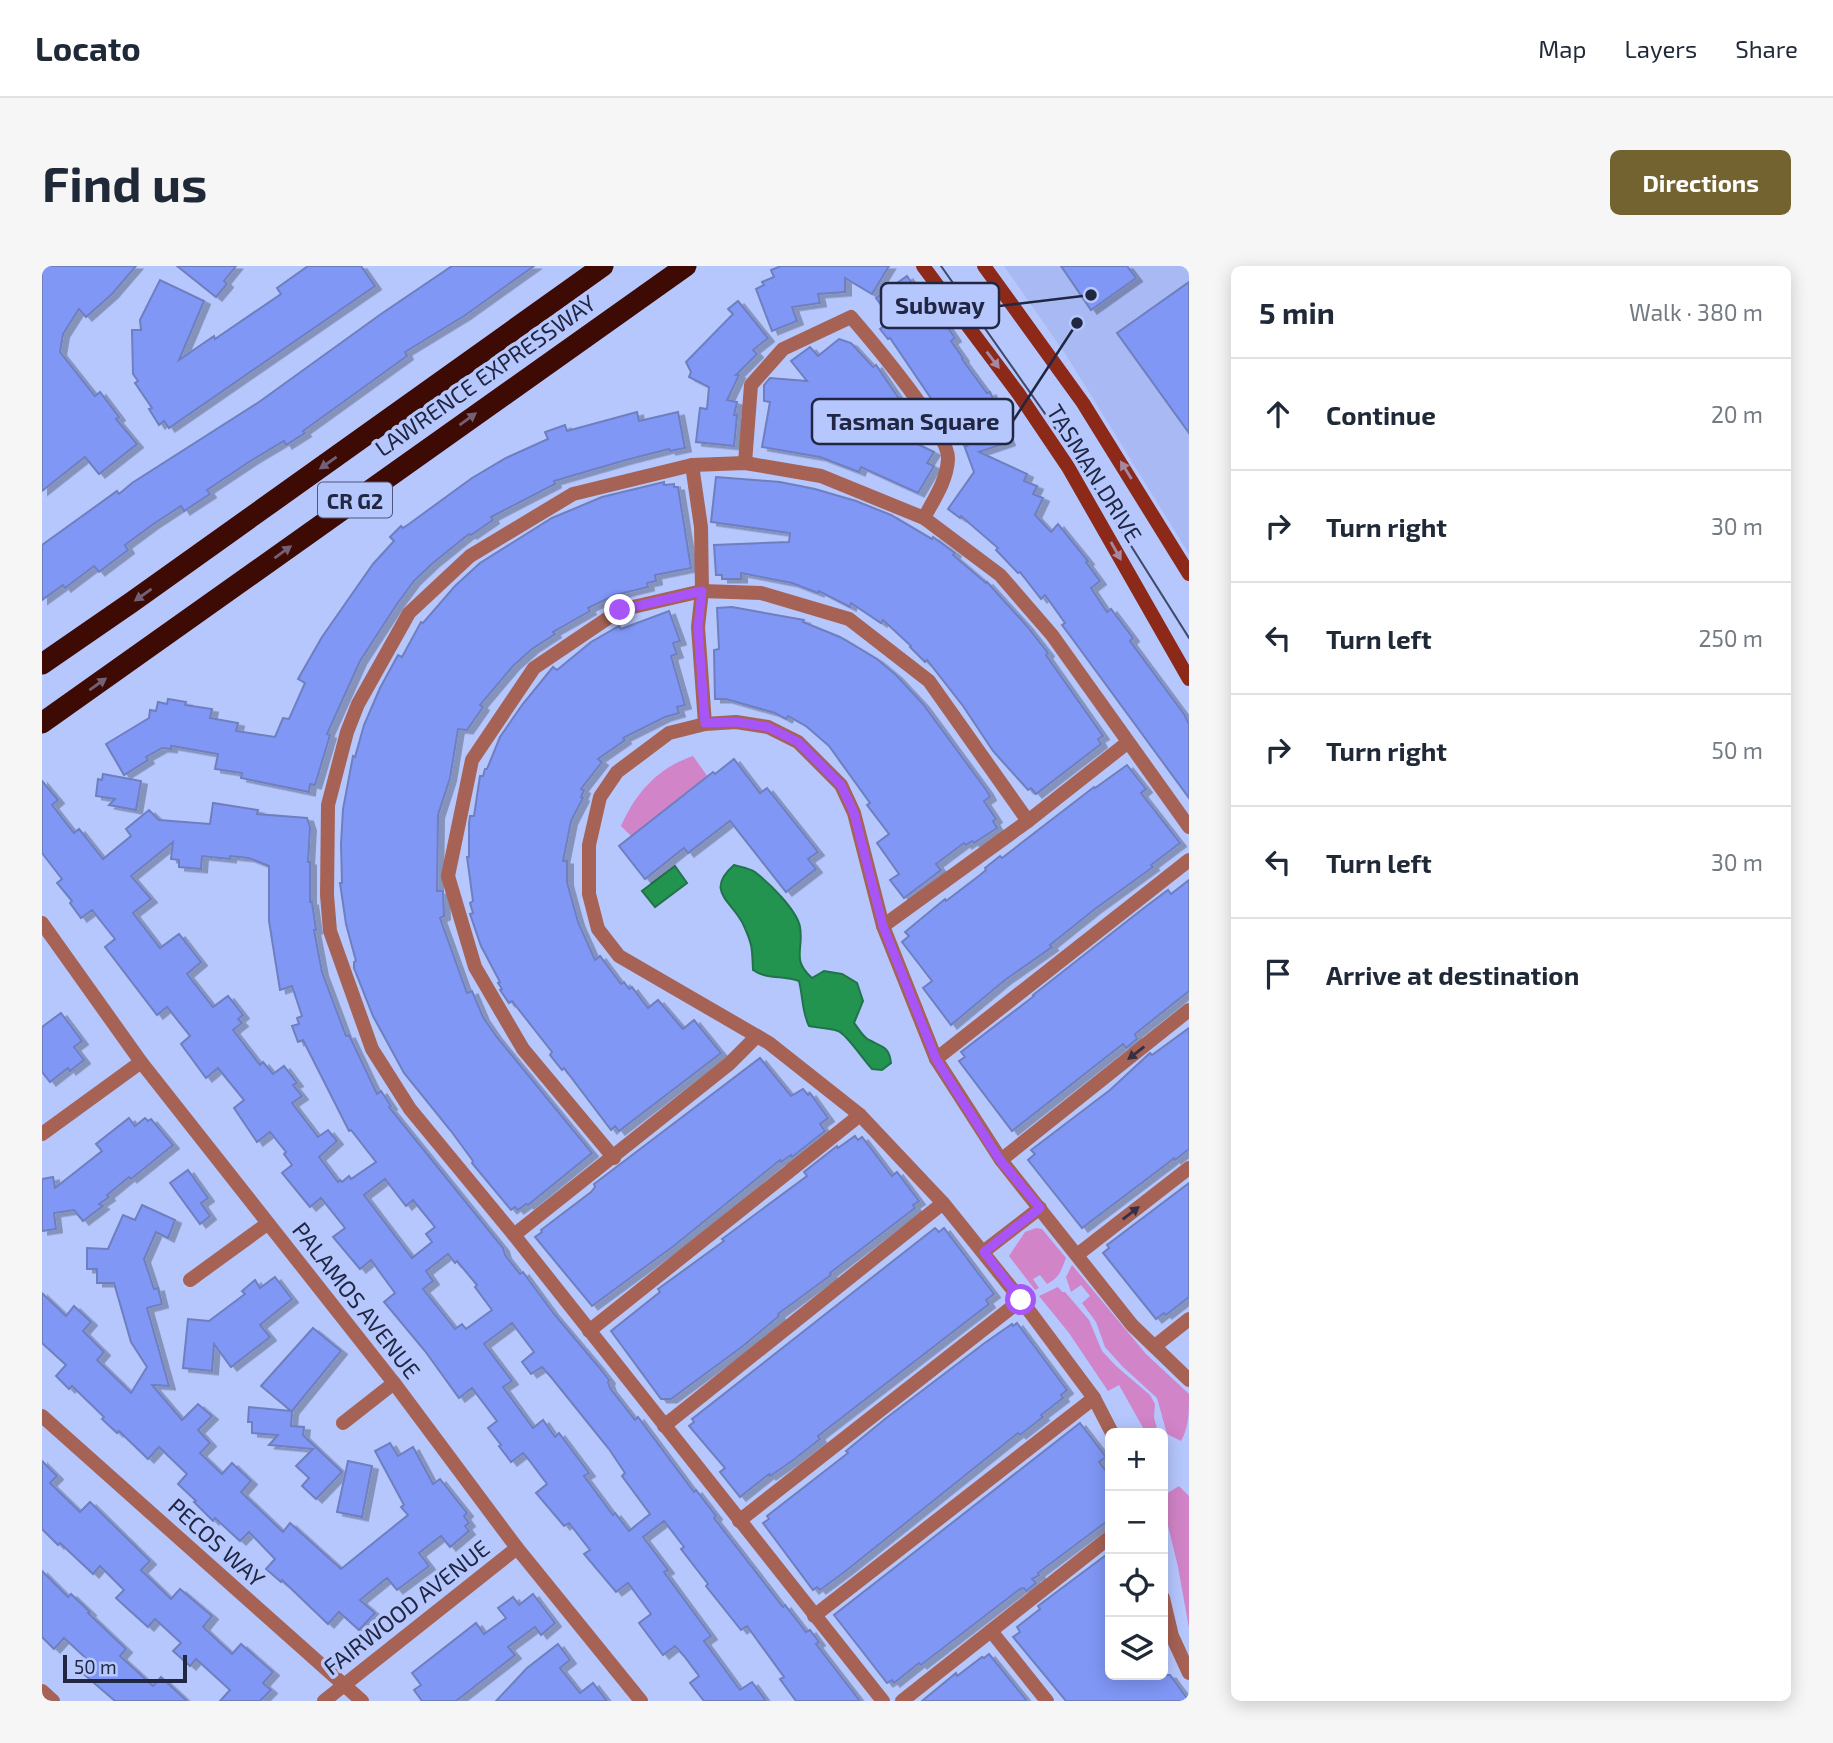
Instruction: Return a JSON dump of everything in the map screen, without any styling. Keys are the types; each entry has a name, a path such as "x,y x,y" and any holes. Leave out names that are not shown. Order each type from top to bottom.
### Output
{"highway":[{"name":"LAWRENCE EXPRESSWAY","path":"42,664 132,603 603,266"},
{"name":"LAWRENCE EXPRESSWAY","path":"42,723 686,266"}],"main road":[{"name":"TASMAN DRIVE","path":"923,266 1018,393 1068,467 1189,679"},
{"name":"TASMAN DRIVE","path":"984,266 1075,393 1189,574"}],"street":[{"path":"745,463 751,385 783,349 851,317 883,353 918,402 932,422 949,456 943,483 924,518"},
{"path":"883,1701 514,1236 410,1110 372,1049 330,931 327,895 328,805 347,732 358,704 409,613 470,556 573,494 692,465 745,463 821,476 924,518 1000,575 1052,635 1189,827"},
{"path":"692,465 701,527 702,591 698,627 705,723"},
{"path":"614,1158 523,1049 475,967 448,876 472,760 534,668 620,610 702,591 761,593 849,619 929,681 1028,821"},
{"path":"1109,1428 1094,1398 984,1252 943,1203 860,1115 757,1036 619,956 598,929 589,894 589,845 600,797 617,772 669,733 705,723 736,722 768,727 798,742 841,785 854,813 883,926 936,1059 1000,1160 1132,1325 1189,1380"},
{"path":"883,926 1028,821 1127,743"},
{"path":"936,1059 1189,860"},
{"name":"PALAMOS AVENUE","path":"42,923 141,1062 394,1383 517,1548 641,1701"},
{"path":"1000,1160 1189,1010"},
{"path":"514,1236 729,1065 757,1036"},
{"path":"42,1134 141,1062"},
{"path":"589,1331 860,1115"},
{"path":"1077,1255 1189,1168"},
{"path":"664,1426 943,1203"},
{"path":"984,1252 1040,1208"},
{"path":"190,1280 267,1224"},
{"path":"738,1521 1021,1300"},
{"path":"1155,1346 1189,1319"},
{"path":"343,1423 394,1383"},
{"path":"814,1616 1094,1398"},
{"name":"PECOS WAY","path":"42,1416 362,1701"},
{"path":"902,1701 1105,1540"},
{"name":"FAIRWOOD AVENUE","path":"324,1701 517,1548"},
{"path":"1168,1617 1172,1636 1189,1674"},
{"path":"991,1631 1047,1701"},
{"path":"42,1691 53,1701"}],"shaded area":[{"path":"1004,266 1189,266 1189,554 1066,355"},
{"path":"693,756 708,777 632,837 621,826 641,792 669,767"},
{"path":"734,865 755,872 794,913 800,927 800,960 812,978 824,971 842,974 857,983 863,1001 854,1023 865,1037 889,1053 891,1063 882,1070 872,1069 842,1033 809,1026 799,981 764,975 753,970 752,948 747,933 721,890 725,874"},
{"path":"675,866 687,883 655,907 642,891"},
{"path":"1042,1229 1066,1258 1059,1274 1051,1282 1047,1284 1040,1275 1033,1279 1039,1288 1035,1290 1009,1256 1025,1232"},
{"path":"1072,1265 1146,1354 1189,1394 1189,1413 1181,1441 1168,1434 1157,1398 1105,1347 1096,1322 1082,1303 1090,1296 1081,1285 1071,1292 1066,1277"},
{"path":"1058,1287 1065,1292 1089,1320 1102,1351 1150,1395 1155,1404 1157,1428 1143,1428 1119,1385 1108,1391 1069,1333 1039,1296"},
{"path":"1179,1486 1189,1496 1189,1628 1168,1526 1168,1493"}],"building":[{"path":"42,266 136,266 112,294 86,317 79,309 63,334 60,352 95,396 100,392 119,417 116,419 137,444 99,474 85,457 42,491"},
{"path":"177,266 236,266 224,281 227,284 216,297"},
{"path":"308,266 361,266 375,286 169,428 164,421 159,425 149,409 152,408 135,383 138,381 133,374 132,330 141,330 140,320 160,280 204,301 179,360 281,294 277,288"},
{"path":"452,266 534,266 464,316 405,352 407,356 303,431 305,433 286,445 284,441 252,460 207,490 210,494 184,511 181,506 152,525 125,545 128,550 99,572 94,566 65,588 63,585 42,600 42,545 117,491 119,494 259,402"},
{"path":"781,266 889,266 872,294 845,278 845,292 818,294 820,303 792,307 797,321 772,331 756,289 764,285 762,282 774,277 771,270"},
{"path":"1061,266 1127,266 1136,278 1091,310"},
{"path":"907,276 939,321 942,319 955,338 951,341 962,359 987,393 990,392 1009,442 979,452 1027,474 1024,481 1037,486 1033,494 1043,498 1035,515 1051,532 1058,524 1088,561 1086,562 1100,581 1091,588 1107,612 1111,609 1133,638 1130,641 1184,714 1189,724 1189,798 1062,625 1065,623 1045,595 1041,599 1020,572 996,550 998,548 961,516 960,518 948,509 974,472 964,445 967,446 964,439 969,437 957,406 943,416 890,338 880,329 892,320 876,298"},
{"path":"1189,282 1189,433 1117,333"},
{"path":"738,301 768,338 753,350 757,354 736,375 739,375 727,400 737,402 734,415 737,415 734,446 696,442 700,408 707,409 709,387 689,377 691,372 686,362 733,314 728,309"},
{"path":"839,339 851,343 873,367 876,365 904,406 878,425 934,452 927,463 934,466 918,493 861,467 859,472 820,457 762,447 770,402 764,401 764,385 770,378 807,381 791,361 810,347 818,356"},
{"path":"637,412 639,421 678,412 685,448 669,449 554,481 555,484 491,517 493,520 469,534 433,563 414,581 360,661 327,734 330,735 315,785 310,784 309,792 241,778 242,773 215,769 218,754 171,746 171,749 162,748 146,757 148,760 124,775 106,744 149,718 150,710 156,711 158,702 167,704 168,699 212,709 210,718 238,723 236,731 275,737 283,718 289,719 305,683 298,679 322,637 373,564 394,541 390,537 401,526 403,528 409,524 472,478 506,458 548,439 545,432 565,425 567,431"},
{"path":"716,477 780,482 815,489 891,515 932,539 933,537 987,582 1026,625 1048,653 1046,655 1103,736 1098,739 1101,744 1036,794 1031,788 1028,790 993,751 963,706 927,660 925,662 883,620 881,623 851,603 850,607 819,591 818,593 792,583 741,573 741,579 722,579 722,575 716,575 714,545 789,542 790,533 711,522"},
{"path":"664,482 664,485 674,484 674,487 678,487 691,568 655,575 656,581 647,583 648,587 615,595 588,608 590,611 553,632 555,634 513,666 480,705 483,707 467,730 458,729 450,778 438,815 437,891 443,891 444,916 440,918 467,993 472,991 483,1017 496,1036 592,1153 528,1205 511,1210 404,1073 373,1016 354,968 356,961 346,924 340,883 343,809 353,756 355,757 364,725 380,688 398,655 402,657 421,622 423,623 455,586 480,563 552,518 602,497"},
{"path":"732,607 804,620 803,622 840,637 877,659 923,704 987,791 990,797 984,801 996,819 993,821 997,828 974,843 964,843 936,864 941,870 904,898 890,880 899,874 877,843 889,834 829,746 806,726 788,716 786,719 775,713 726,699 715,699 714,650 719,649 717,608"},
{"path":"669,611 680,641 673,643 677,654 671,656 685,705 677,707 679,713 623,738 625,740 598,759 602,762 581,789 584,790 581,797 583,798 571,821 563,861 567,861 567,882 578,922 595,960 600,956 621,984 624,982 629,989 632,987 648,1008 658,1000 683,1029 694,1020 721,1053 619,1131 615,1126 611,1130 564,1068 562,1070 550,1055 552,1052 512,1001 509,1003 500,990 500,982 481,946 470,914 473,913 470,903 473,901 467,857 469,824 470,816 474,816 480,776 483,776 487,769 500,737 553,667 557,670 591,642 619,626 621,629"},
{"path":"734,759 760,793 767,788 818,852 808,859 816,869 786,892 730,821 688,853 684,848 645,879 619,846 713,772 715,774"},
{"path":"1127,765 1146,789 1141,793 1180,843 951,1025 923,988 932,981 902,942 909,936 905,932 980,875 1000,856 1002,858"},
{"path":"103,774 141,781 136,810 109,805 115,799 96,796 98,779 102,780"},
{"path":"42,781 58,800 52,805 74,833 79,829 103,859 131,836 126,829 149,810 159,820 210,824 213,803 258,810 257,814 307,818 310,827 310,902 322,972 346,1036 349,1035 377,1094 381,1091 391,1106 389,1107 503,1248 505,1255 520,1274 523,1272 598,1366 609,1380 610,1388 635,1420 638,1417 694,1492 696,1490 716,1516 714,1518 783,1607 785,1605 806,1632 810,1630 819,1642 816,1644 860,1701 796,1701 780,1679 784,1677 747,1626 741,1630 706,1586 708,1584 664,1521 643,1537 668,1570 664,1572 711,1636 704,1641 740,1690 752,1682 766,1701 704,1701 690,1683 699,1676 684,1656 675,1646 663,1655 639,1623 651,1614 628,1583 616,1592 584,1554 590,1550 569,1523 564,1526 536,1493 547,1484 529,1460 523,1453 511,1462 488,1428 497,1421 472,1388 459,1398 425,1351 384,1302 395,1293 371,1260 360,1269 333,1237 345,1228 321,1198 310,1207 282,1173 292,1165 284,1154 286,1152 270,1132 257,1142 234,1108 244,1100 218,1068 206,1078 181,1044 190,1036 167,1007 157,1015 105,947 115,939 92,910 81,918 70,903 72,901 57,883 62,879 42,853","holes":["173,842 171,859 179,860 179,867 201,869 202,856 249,858 269,866 269,921 280,990 292,986 302,1016 297,1018 299,1024 292,1026 298,1042 303,1040 349,1131 351,1130 376,1162 351,1179 349,1176 338,1182 319,1157 337,1141 328,1130 318,1137 292,1103 302,1096 293,1085 297,1083 284,1066 273,1074 263,1062 260,1065 233,1030 242,1023 238,1019 243,1015 228,996 213,1007 187,974 201,962 179,934 160,948 133,913 151,899 131,876","385,1179 406,1206 413,1200 435,1227 426,1234 432,1242 412,1258 364,1195","448,1254 477,1285 475,1287 492,1310 466,1329 462,1324 455,1329 423,1289 433,1281 426,1271","512,1323 534,1352 522,1362 531,1374 542,1367 551,1377 609,1449 625,1473 622,1476 650,1514 629,1531 615,1513 613,1515 584,1476 589,1473 559,1433 555,1437 543,1420 533,1428 503,1387 512,1381 484,1344"]},
{"path":"1189,880 1189,991 1135,1034 1137,1039 1126,1048 1123,1044 1012,1131 959,1061 965,1057 961,1052 1140,911 1168,890 1171,894"},
{"path":"61,1013 82,1041 74,1047 84,1060 50,1082 42,1072 42,1027"},
{"path":"1189,1028 1189,1149 1082,1228 1028,1160 1035,1154 1031,1150 1110,1090 1150,1053 1152,1055"},
{"path":"760,1058 791,1096 803,1089 808,1095 810,1093 828,1118 820,1124 825,1131 792,1157 791,1155 781,1162 780,1160 675,1245 592,1306 535,1237 591,1192 594,1184"},
{"path":"129,1118 135,1126 145,1118 148,1121 151,1119 173,1145 107,1195 109,1197 99,1204 103,1206 83,1221 74,1210 54,1213 56,1229 42,1231 42,1179 53,1177 55,1188 102,1151 96,1144"},
{"path":"855,1136 858,1140 862,1137 892,1176 897,1172 919,1201 913,1205 915,1208 778,1314 779,1316 743,1346 671,1399 661,1399 611,1331 660,1292 658,1289 807,1176 804,1172 837,1146 838,1148"},
{"path":"188,1170 208,1198 201,1203 210,1216 200,1224 170,1183"},
{"path":"1189,1183 1189,1297 1166,1315 1164,1313 1156,1319 1103,1253 1109,1248 1107,1245"},
{"path":"142,1205 175,1220 168,1238 156,1232 144,1259 154,1289 158,1288 162,1304 147,1308 169,1386 152,1385 182,1420 198,1404 212,1416 198,1430 210,1443 200,1453 222,1474 232,1463 251,1481 241,1492 283,1532 290,1523 341,1569 408,1515 401,1507 404,1505 375,1451 390,1443 398,1456 413,1447 433,1484 440,1479 467,1513 464,1516 469,1523 465,1526 469,1531 450,1547 441,1536 419,1553 429,1566 397,1590 387,1578 360,1600 375,1613 359,1630 339,1612 328,1624 282,1580 281,1582 266,1569 275,1559 249,1532 240,1541 215,1518 213,1521 194,1502 196,1501 178,1484 187,1474 159,1447 148,1459 102,1419 104,1417 72,1386 69,1389 56,1376 66,1365 42,1343 42,1293 66,1316 74,1306 91,1322 83,1331 104,1352 97,1360 131,1393 147,1367 131,1342 114,1283 97,1283 97,1269 87,1269 87,1248 108,1249 123,1215 135,1220"},
{"path":"935,1228 939,1232 944,1228 994,1294 986,1300 989,1304 818,1436 820,1439 792,1461 770,1476 769,1474 740,1497 720,1472 725,1468 689,1426 694,1422 692,1419"},
{"path":"275,1277 292,1299 260,1325 270,1337 231,1367 214,1344 212,1371 183,1368 188,1319 209,1321 245,1294 242,1291 255,1280 260,1288"},
{"path":"1017,1323 1067,1390 1061,1395 1063,1398 1041,1415 1043,1417 1020,1435 1018,1433 847,1570 820,1590 817,1587 813,1590 763,1523 769,1519 767,1516 848,1453 846,1451 885,1419 986,1342"},
{"path":"313,1328 341,1351 292,1411 291,1426 304,1427 303,1435 342,1472 316,1499 302,1486 309,1478 296,1466 313,1449 269,1445 278,1435 252,1433 252,1422 248,1422 249,1407 291,1411 261,1386"},
{"path":"1080,1423 1105,1456 1099,1462 1105,1470 1105,1523 1038,1573 1039,1575 1032,1579 1036,1583 1026,1591 1024,1588 1020,1589 894,1683 892,1680 887,1683 834,1615"},
{"path":"42,1461 57,1476 50,1483 80,1512 90,1502 150,1561 141,1570 171,1599 180,1589 212,1616 203,1627 232,1654 241,1644 273,1672 263,1683 271,1690 260,1701 220,1701 230,1690 196,1659 190,1666 173,1651 181,1643 155,1619 148,1627 116,1598 124,1590 100,1566 93,1574 42,1529"},
{"path":"348,1461 372,1466 362,1517 337,1512"},
{"path":"1105,1556 1105,1680 1168,1680 1170,1675 1189,1701 1066,1701 1013,1637 1020,1632 1017,1627 1040,1609 1038,1606"},
{"path":"42,1571 68,1597 71,1594 126,1649 120,1656 153,1686 161,1677 187,1701 115,1701 80,1671 89,1661 64,1638 54,1649 42,1637"},
{"path":"533,1594 555,1623 541,1635 535,1627 508,1647 515,1655 456,1701 422,1701 414,1690 421,1685 412,1673 476,1623 484,1634 506,1618 498,1608 513,1597 519,1605"},
{"path":"558,1644 570,1660 560,1668 580,1693 593,1683 607,1701 496,1701 527,1668"},
{"path":"989,1654 1027,1701 922,1701 956,1673 957,1676"}],"tram line":[{"path":"941,266 1072,452 1189,638"}],"place":[{"name":"Subway","path":"1091,295"},
{"name":"Tasman Square","path":"1077,323"}],"route":[{"path":"620,610 702,591 698,627 705,723 736,722 768,727 798,742 841,785 854,813 883,926 936,1059 1000,1160 1040,1208 984,1252 1021,1300"}]}
